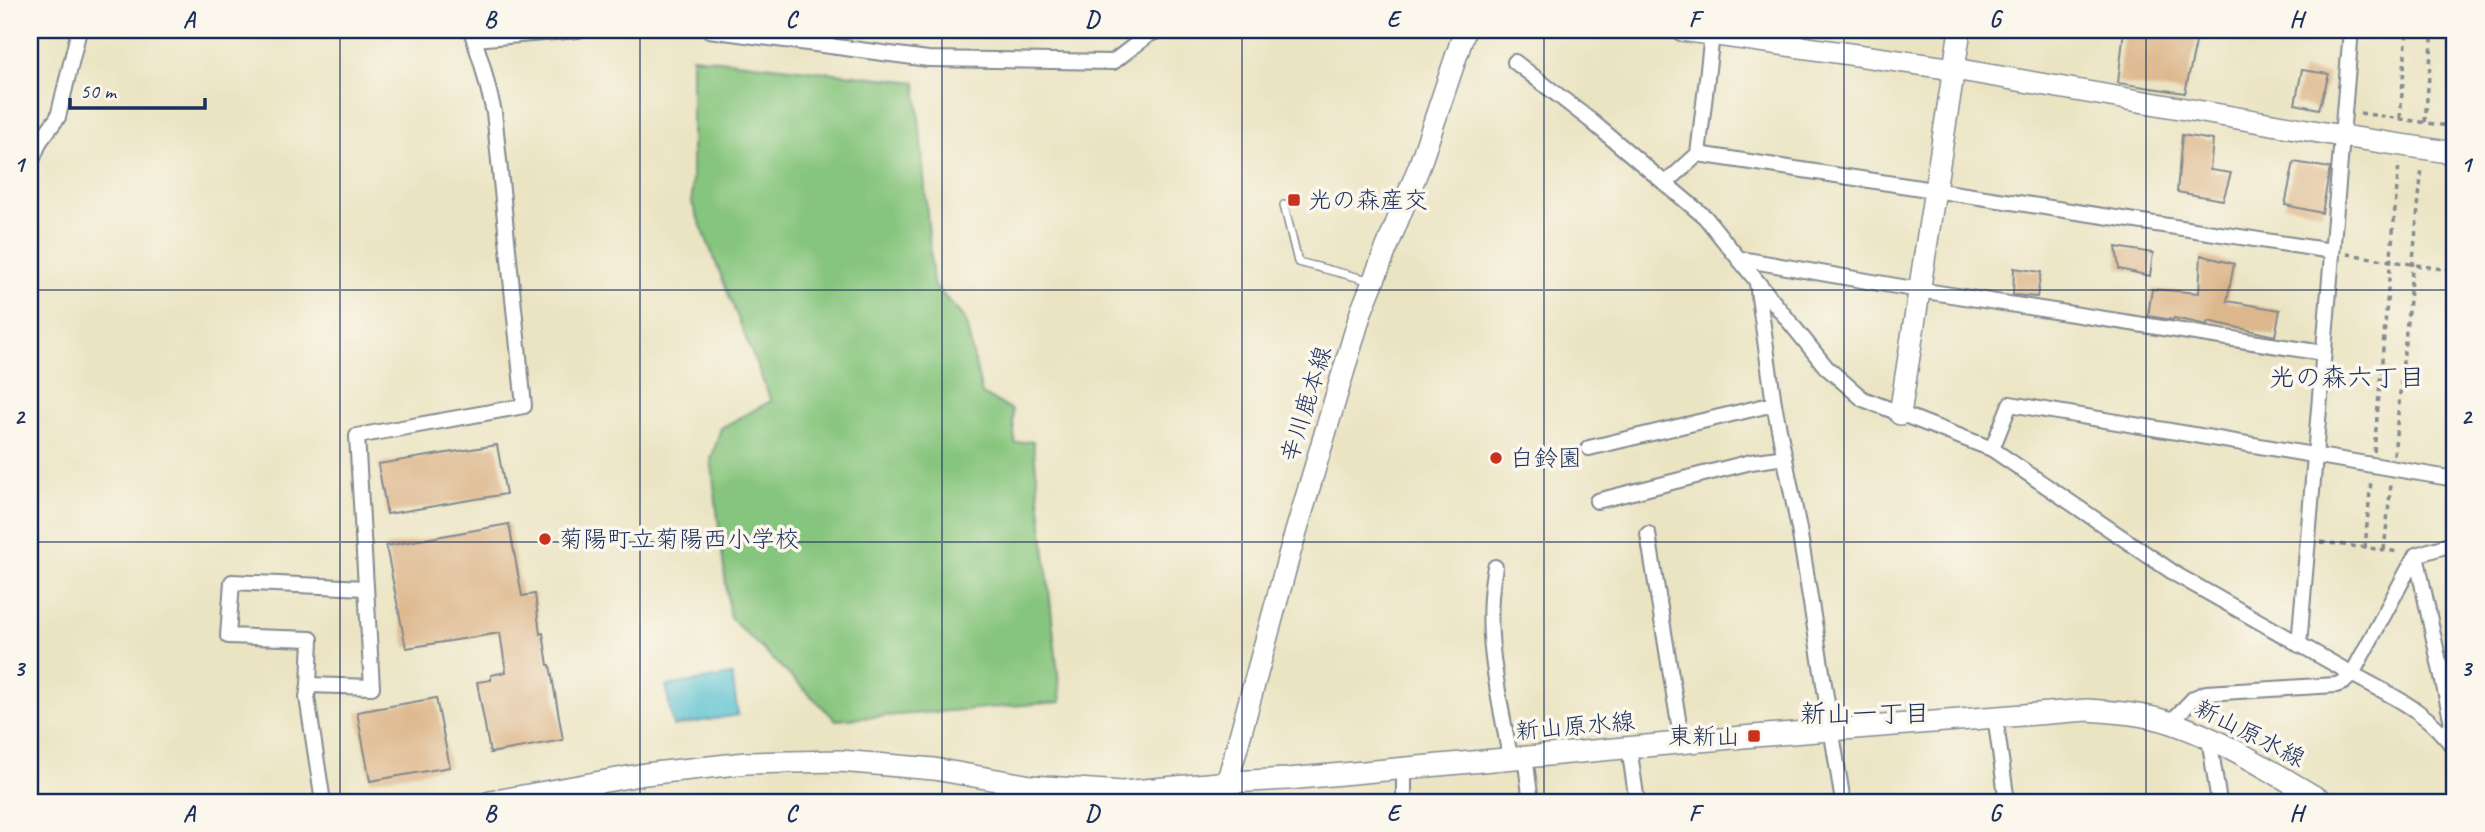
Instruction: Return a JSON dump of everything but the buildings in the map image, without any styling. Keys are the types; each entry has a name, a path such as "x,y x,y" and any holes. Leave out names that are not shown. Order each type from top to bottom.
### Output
{"main road":[{"name":"辛川鹿本線","path":"1222,802 1290,552 1361,312 1419,167 1465,30"},
{"path":"1682,30 1954,69 2455,153"},
{"path":"1900,414 1961,30"},
{"name":"新山原水線","path":"490,802 645,774 746,762 841,761 934,769 1031,786 1122,792 2087,710 2123,712 2171,722 2210,738 2325,802"}],"street":[{"path":"30,165 40,141 58,117 79,30"},
{"path":"309,685 372,687 357,436 524,405 494,112 473,34 578,30"},
{"path":"709,30 779,35 928,60 1113,62 1151,32"},
{"path":"2299,645 2351,30"},
{"path":"1666,183 1698,154 1712,35"},
{"path":"1515,62 1705,217 1826,367 1863,399 1992,449 2177,575 2412,707 2442,729 2455,750"},
{"path":"1698,154 2332,251"},
{"path":"1741,259 1919,290 2323,353"},
{"path":"1757,282 1774,404 1843,802"},
{"path":"1589,448 1774,404"},
{"path":"1992,449 2010,404 2455,479"},
{"path":"1597,501 1751,462 1785,457"},
{"path":"1648,534 1682,743"},
{"path":"2171,722 2194,698 2206,693 2336,685 2344,682 2352,674 2416,555 2455,543"},
{"path":"2416,555 2452,723 2445,735"},
{"path":"1495,567 1490,591 1490,640 1517,757 1531,802"},
{"path":"323,802 307,697 310,639 228,636 232,582 366,588"},
{"path":"1994,716 2007,802"},
{"path":"2210,738 2219,802"},
{"path":"1629,747 1637,802"},
{"path":"1404,768 1404,802"}],"lane":[{"path":"1284,205 1297,262 1373,281"}],"path":[{"path":"2400,119 2407,30"},
{"path":"2425,122 2433,30"},
{"path":"2344,111 2455,127"},
{"path":"2365,548 2399,161"},
{"path":"2385,550 2422,165"},
{"path":"2332,251 2455,271"},
{"path":"2308,541 2416,555"}],"green space":[{"path":"692,57 916,82 933,284 965,319 982,394 1012,410 1015,443 1033,441 1061,702 836,720 730,618 711,460 721,428 771,401 692,203"}],"water":[{"path":"732,675 738,715 673,726 666,686"}],"place":[{"name":"光の森産交","path":"1294,200"},
{"name":"白鈴園","path":"1496,458"},
{"name":"菊陽町立菊陽西小学校","path":"545,539"},
{"name":"東新山","path":"1754,736"}],"district":[{"name":"光の森六丁目","path":"2347,377"},
{"name":"新山一丁目","path":"1865,713"}]}
